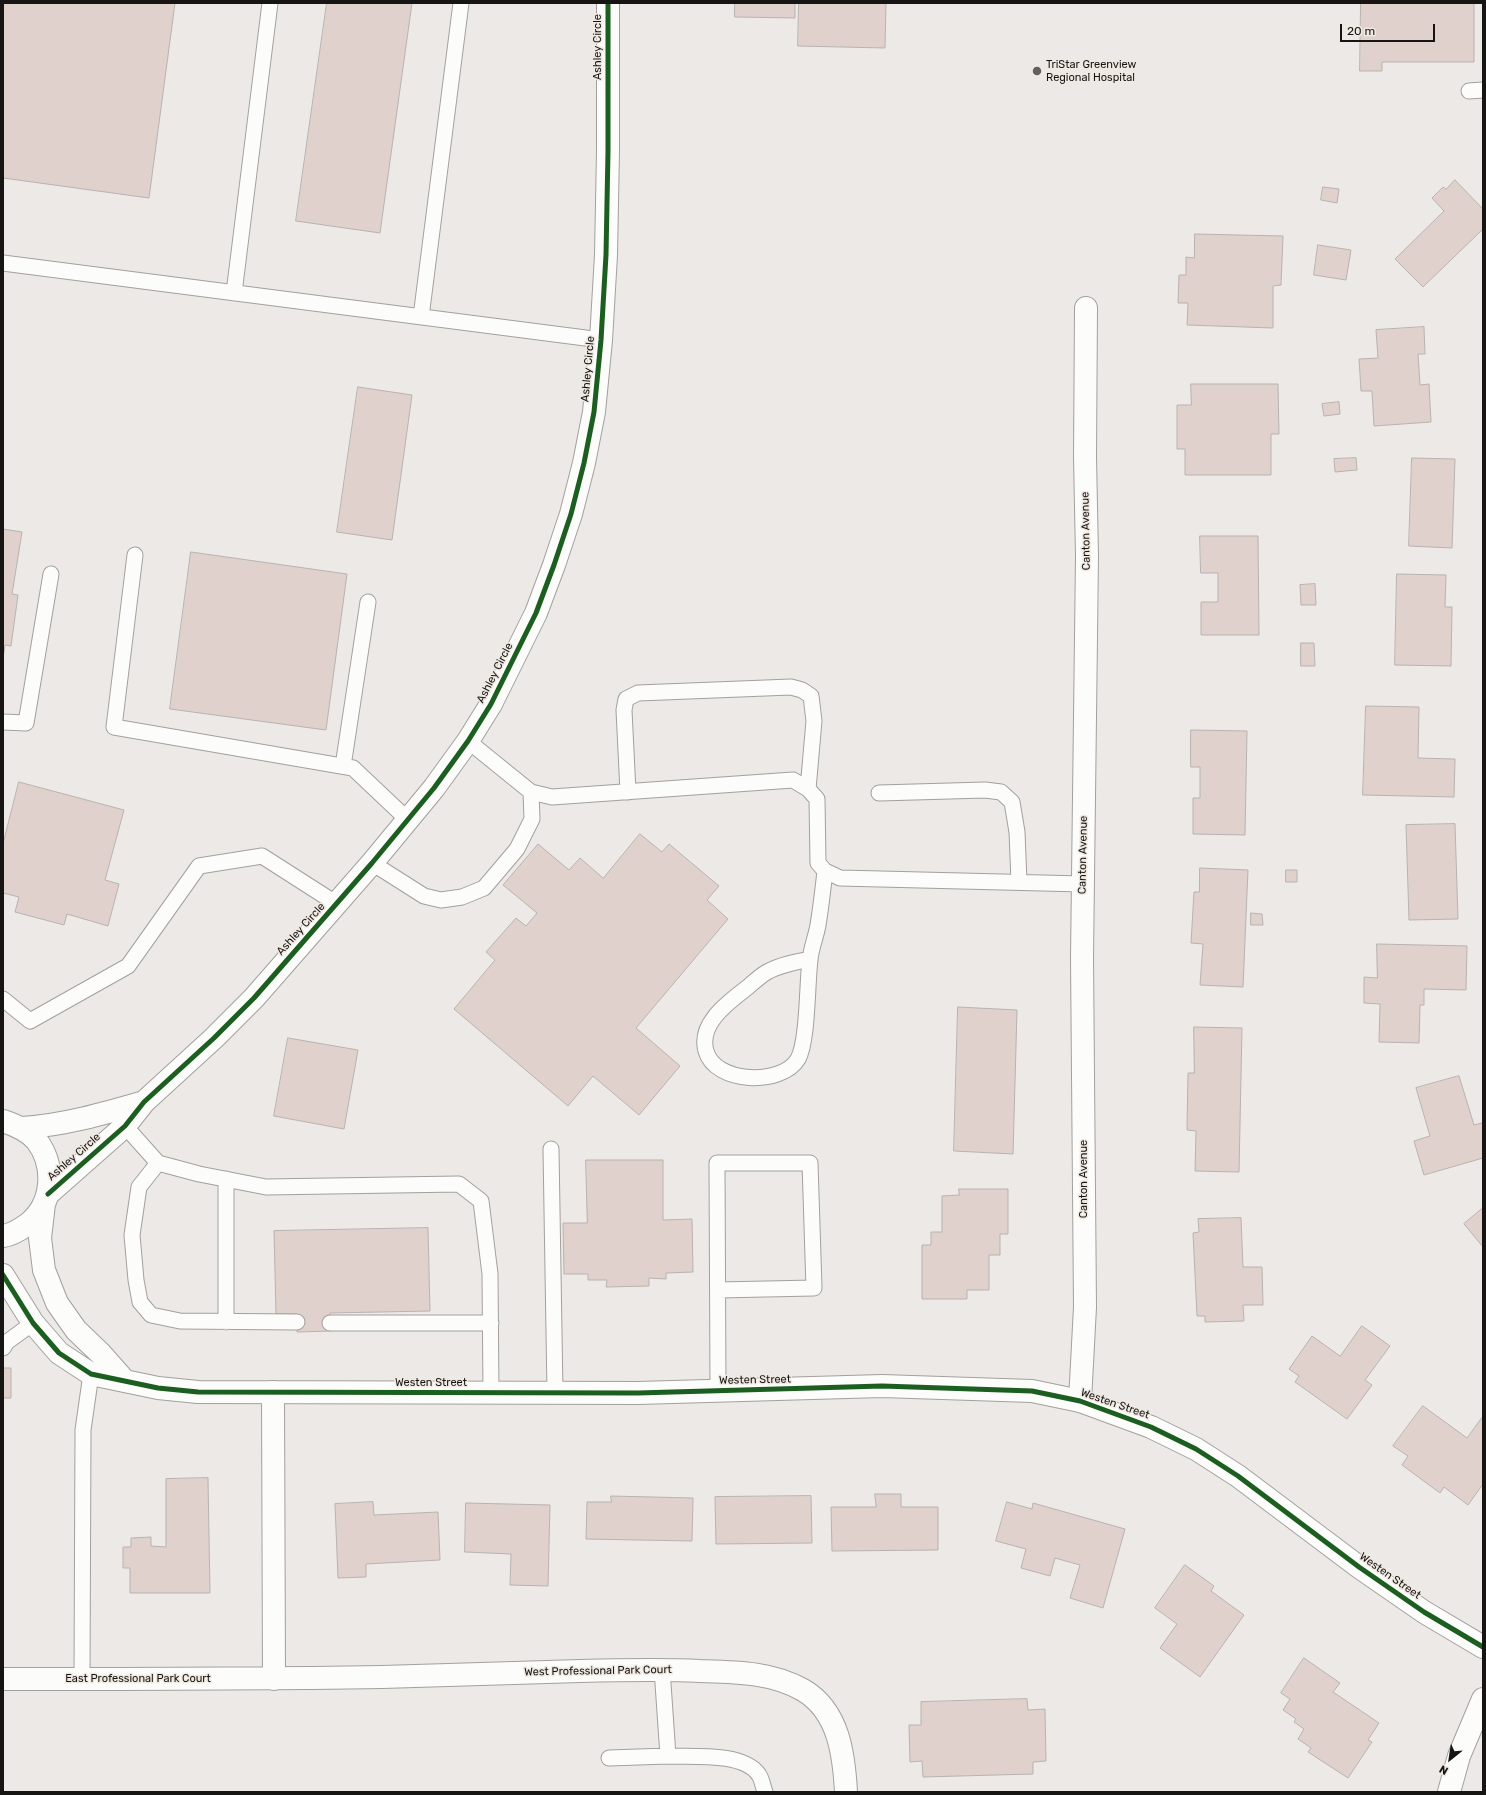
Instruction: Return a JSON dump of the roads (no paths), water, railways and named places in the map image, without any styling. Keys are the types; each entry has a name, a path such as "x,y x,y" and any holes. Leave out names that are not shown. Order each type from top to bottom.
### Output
{"street":[{"name":"Ashley Circle","path":"3,1236 21,1229 35,1218 46,1199 125,1126 144,1102 214,1038 254,998 337,904 408,820 468,741 491,704 514,659 536,613 571,514 584,463 594,412 601,340 606,255 608,3"},
{"name":"Canton Avenue","path":"1080,1401 1085,1307 1082,958 1087,556 1085,457 1086,308"},
{"name":"Ashley Circle","path":"8,1123 52,1126 90,1118 144,1102"},
{"path":"8,1123 36,1140 46,1157 50,1175 40,1244 44,1270 57,1303 76,1330 101,1354 124,1380"},
{"name":"Westen Street","path":"3,1275 33,1323 59,1353 91,1374 158,1388 190,1391 555,1393 890,1387 1032,1391 1080,1401 1151,1426 1196,1448 1238,1476 1359,1567 1411,1603 1483,1647"},
{"path":"273,1392 274,1679"},
{"name":"West Professional Park Court","path":"274,1679 662,1669 743,1672 777,1678 804,1690 816,1700 834,1724 839,1738 846,1792"},
{"name":"East Professional Park Court","path":"3,1679 274,1679"},
{"path":"1449,1792 1459,1756 1483,1699"}],"lane":[{"path":"234,293 270,3"},
{"path":"421,317 461,3"},
{"path":"3,264 601,340"},
{"path":"134,555 114,727 353,768 408,820"},
{"path":"3,722 26,723 51,574"},
{"path":"343,766 368,602"},
{"path":"628,792 624,710 626,699 638,693 791,687 802,690 810,696 814,721 808,789"},
{"path":"468,741 531,792 552,797 793,780 808,789 817,799 818,863 825,871 840,878 1083,884"},
{"path":"879,793 985,790 1002,792 1012,802 1017,832 1019,882"},
{"path":"372,863 424,896 441,900 462,897 484,888 516,849 532,819 531,792"},
{"path":"3,999 30,1020 128,966 199,866 262,856 337,904"},
{"path":"810,959 786,964 766,972 726,1004 710,1022 706,1037 706,1051 713,1065 731,1075 762,1078 784,1072 798,1059 803,1041 810,959 818,925 825,871"},
{"path":"125,1126 158,1163 199,1174 266,1187 460,1184 481,1201 490,1274 491,1393"},
{"path":"551,1149 555,1393"},
{"path":"158,1163 139,1187 132,1235 136,1280 140,1302 151,1315 180,1321 297,1322"},
{"path":"718,1290 814,1288 810,1163 717,1163 718,1290 716,1360 718,1391"},
{"path":"226,1179 226,1322"},
{"path":"3,1348 7,1342 33,1323"},
{"path":"330,1323 491,1323"},
{"path":"82,1679 83,1430 91,1374"},
{"path":"662,1669 668,1756"},
{"path":"609,1758 668,1756 735,1760 748,1764 759,1775 765,1792"}],"place":[{"name":"TriStar Greenview Regional Hospital","path":"1037,71"}]}
